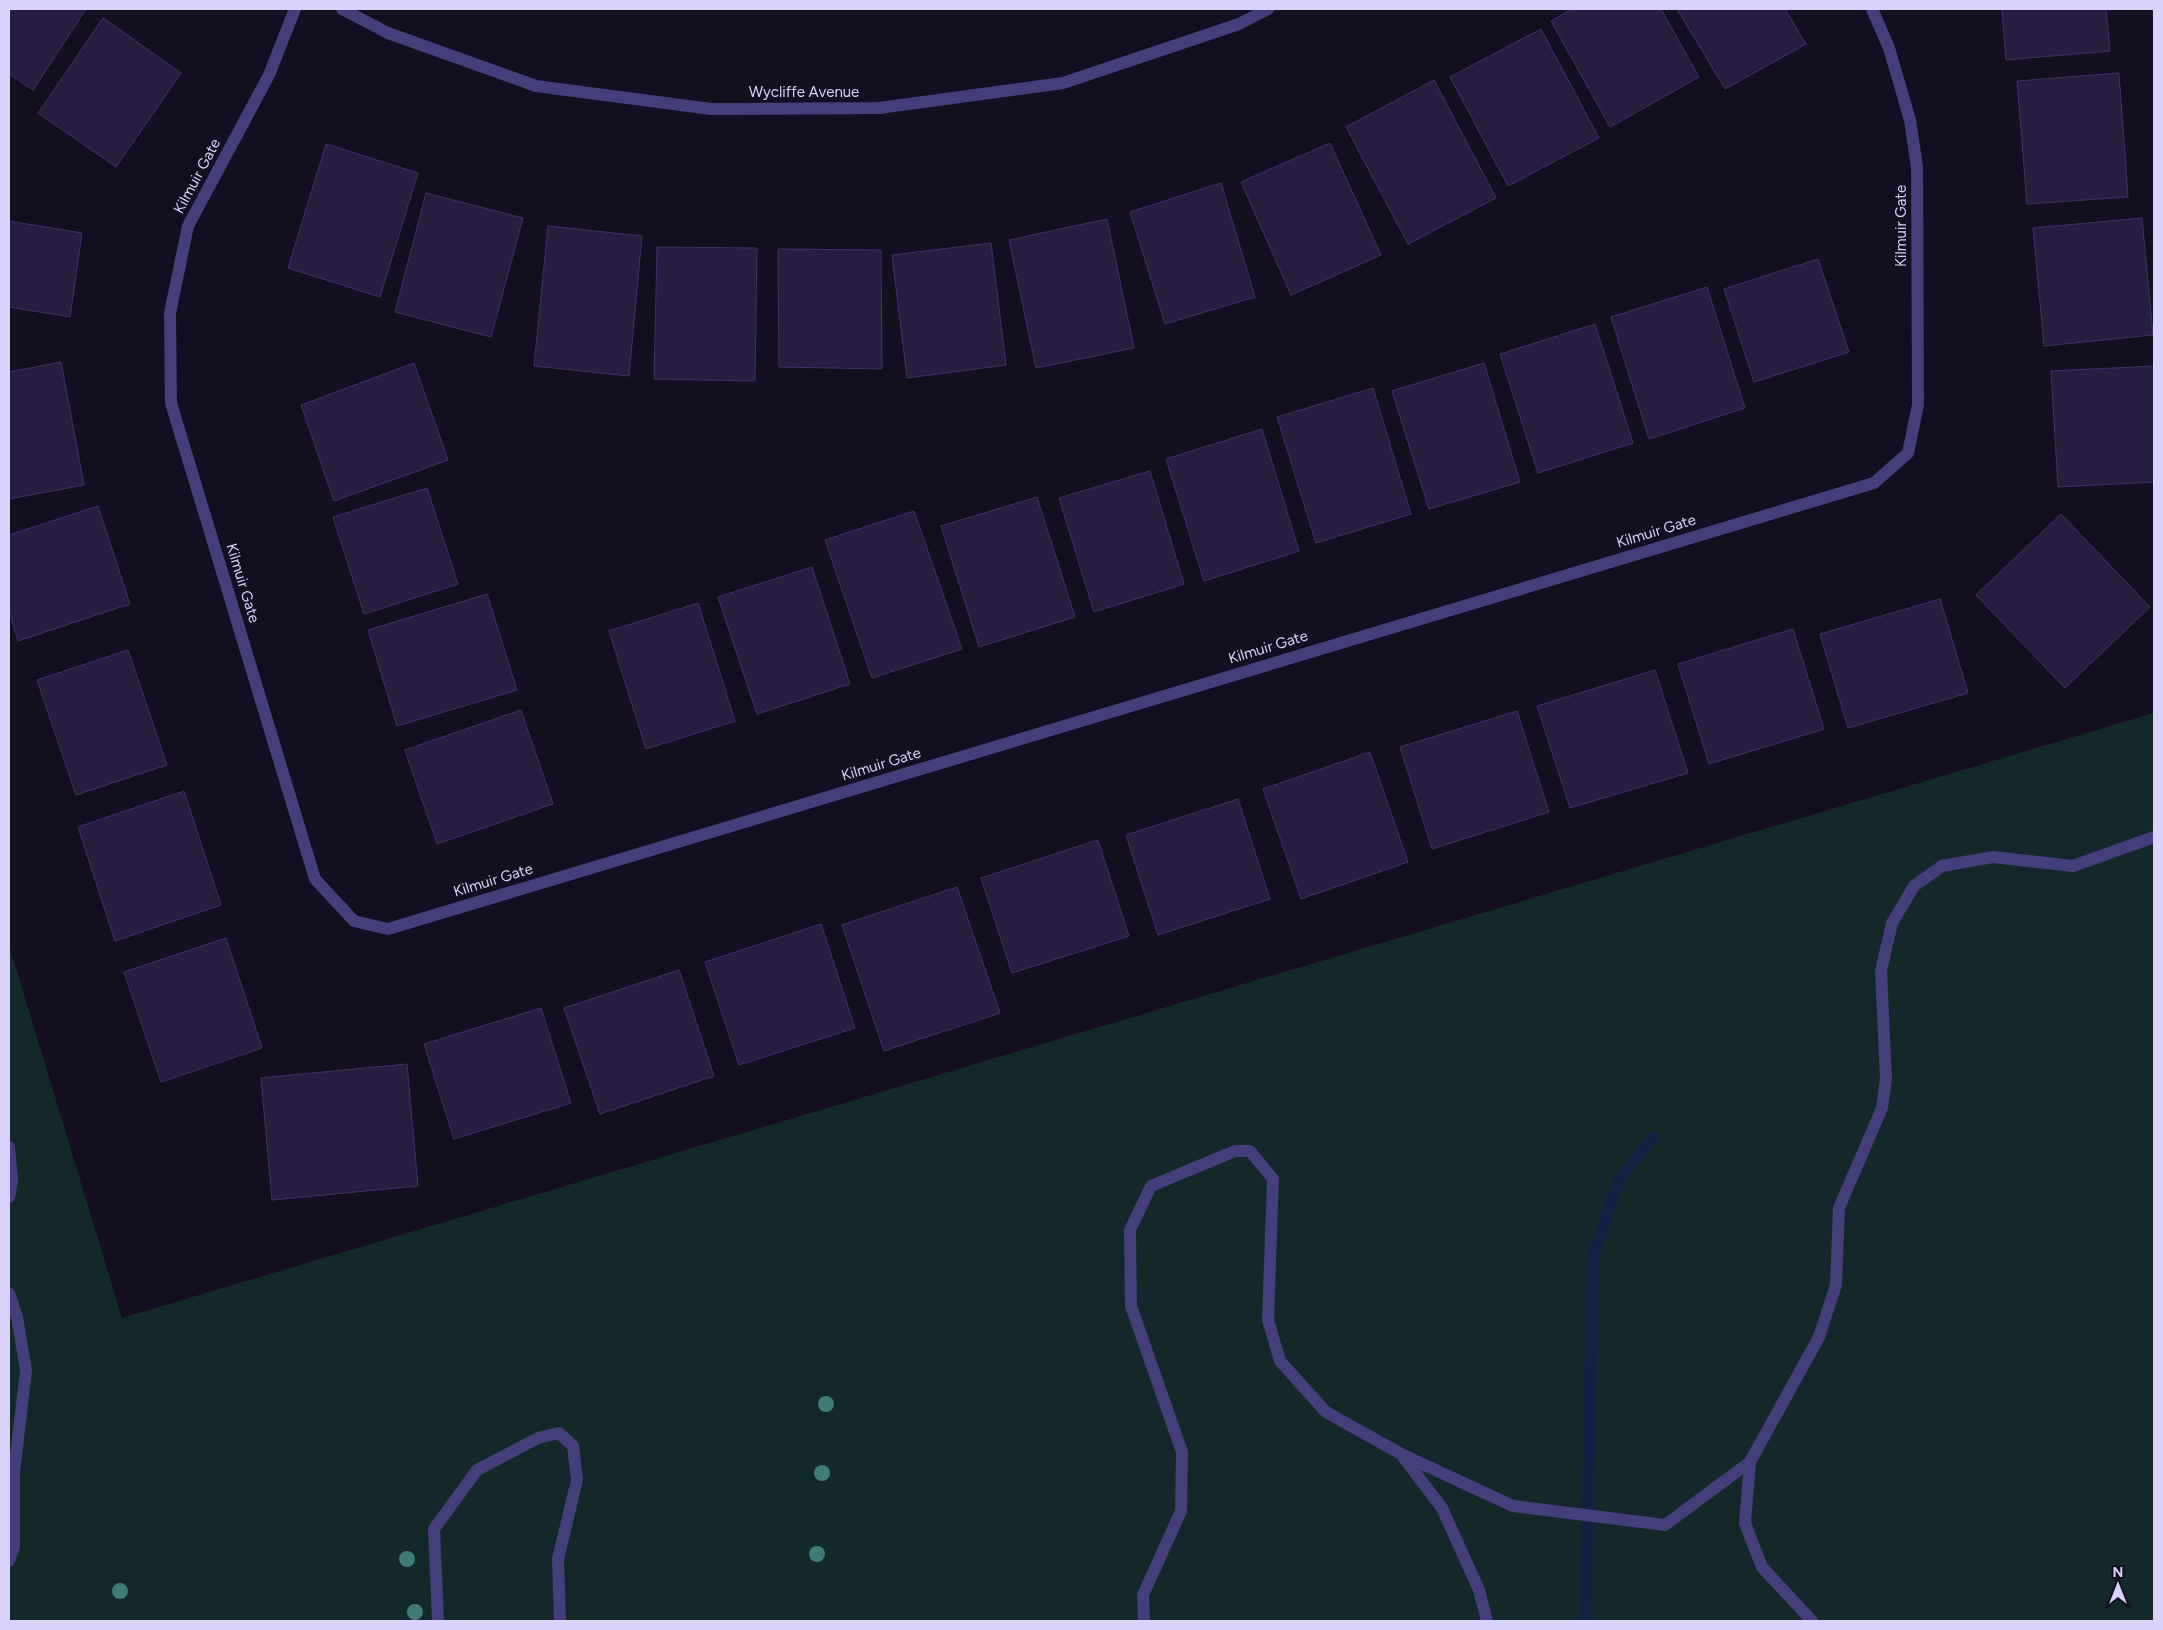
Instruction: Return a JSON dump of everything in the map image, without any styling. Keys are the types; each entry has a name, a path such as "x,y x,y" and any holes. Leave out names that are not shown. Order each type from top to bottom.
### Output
{"street":[{"name":"Kilmuir Gate","path":"295,9 270,75 188,226 170,313 171,403 315,879 354,921 388,928 1874,483 1908,453 1918,405 1918,396 1917,167 1910,120 1889,48 1872,9"},
{"name":"Wycliffe Avenue","path":"342,9 388,33 536,86 711,109 879,108 1063,83 1239,24 1268,9"},
{"path":"1812,1621 1762,1567 1745,1523 1750,1462 1819,1337 1836,1284 1840,1208 1882,1108 1886,1079 1881,971 1892,923 1914,886 1942,866 1993,857 2073,866 2154,836"},
{"path":"9,1147 12,1181 9,1197"},
{"path":"1144,1621 1143,1595 1181,1511 1182,1452 1131,1306 1130,1230 1151,1186 1235,1151 1250,1151 1273,1179 1268,1320 1280,1361 1326,1412 1403,1455 1514,1506 1664,1525 1750,1462"},
{"path":"9,1293 17,1317 26,1370 14,1473 14,1546 9,1561"},
{"path":"438,1621 434,1529 478,1470 538,1438 559,1433 573,1446 577,1480 558,1559 560,1621"},
{"path":"1403,1455 1442,1508 1479,1590 1487,1621"}],"green space":[{"path":"2154,713 2154,1621 9,1621 9,945 122,1318"}],"building":[{"path":"9,9 86,9 33,90 9,74"},
{"path":"1572,9 1661,9 1699,77 1610,127 1551,21"},
{"path":"1677,9 1785,9 1806,44 1725,89"},
{"path":"2002,9 2106,9 2110,51 2006,60"},
{"path":"103,18 181,73 116,167 38,113"},
{"path":"1541,29 1599,138 1508,186 1450,77"},
{"path":"2119,73 2128,197 2027,204 2017,81"},
{"path":"1434,80 1496,198 1408,244 1346,127"},
{"path":"1330,143 1381,255 1291,295 1241,182"},
{"path":"326,144 418,173 380,297 288,268"},
{"path":"1221,183 1255,297 1165,324 1130,212"},
{"path":"426,193 523,218 491,337 395,312"},
{"path":"2142,218 2153,335 2044,346 2033,228"},
{"path":"1107,219 1134,348 1036,368 1009,240"},
{"path":"9,221 82,233 70,317 9,307"},
{"path":"548,226 642,236 629,376 534,366"},
{"path":"991,243 1006,365 907,378 892,255"},
{"path":"657,247 757,248 755,381 654,379"},
{"path":"778,249 881,250 882,369 779,367"},
{"path":"1818,259 1849,352 1754,382 1724,289"},
{"path":"1707,287 1745,408 1649,439 1611,317"},
{"path":"1595,324 1633,443 1538,473 1500,354"},
{"path":"61,362 84,485 9,499 9,372"},
{"path":"414,363 448,460 334,501 301,405"},
{"path":"1484,363 1520,482 1429,509 1392,391"},
{"path":"2154,366 2154,482 2058,487 2051,371"},
{"path":"1373,388 1411,514 1316,543 1277,417"},
{"path":"1262,429 1299,551 1204,581 1166,459"},
{"path":"1150,471 1184,584 1094,612 1059,498"},
{"path":"427,488 458,584 364,614 333,517"},
{"path":"1037,497 1075,617 979,647 941,526"},
{"path":"98,506 130,604 18,641 9,611 9,535"},
{"path":"914,511 962,649 872,678 825,540"},
{"path":"2061,514 2150,607 2065,688 1976,595"},
{"path":"812,567 850,684 757,714 718,597"},
{"path":"487,594 517,690 397,726 368,630"},
{"path":"1940,599 1968,693 1848,728 1820,634"},
{"path":"698,603 735,721 646,749 609,631"},
{"path":"1793,629 1824,729 1709,764 1678,664"},
{"path":"128,650 167,765 76,795 37,680"},
{"path":"1655,670 1688,773 1570,808 1537,706"},
{"path":"521,710 553,804 437,844 405,750"},
{"path":"1517,711 1549,812 1432,849 1400,747"},
{"path":"1370,752 1408,862 1301,899 1263,789"},
{"path":"184,791 221,905 115,941 78,827"},
{"path":"1238,799 1270,899 1158,935 1126,835"},
{"path":"1098,840 1129,936 1012,973 981,878"},
{"path":"957,887 1000,1013 884,1051 842,925"},
{"path":"821,924 855,1028 739,1065 705,962"},
{"path":"226,938 262,1048 161,1082 124,972"},
{"path":"679,970 714,1076 600,1114 564,1008"},
{"path":"541,1008 571,1103 454,1139 424,1044"},
{"path":"407,1064 418,1186 272,1200 261,1078"}],"waterway":[{"path":"1585,1621 1593,1256 1619,1179 1654,1137"}]}
